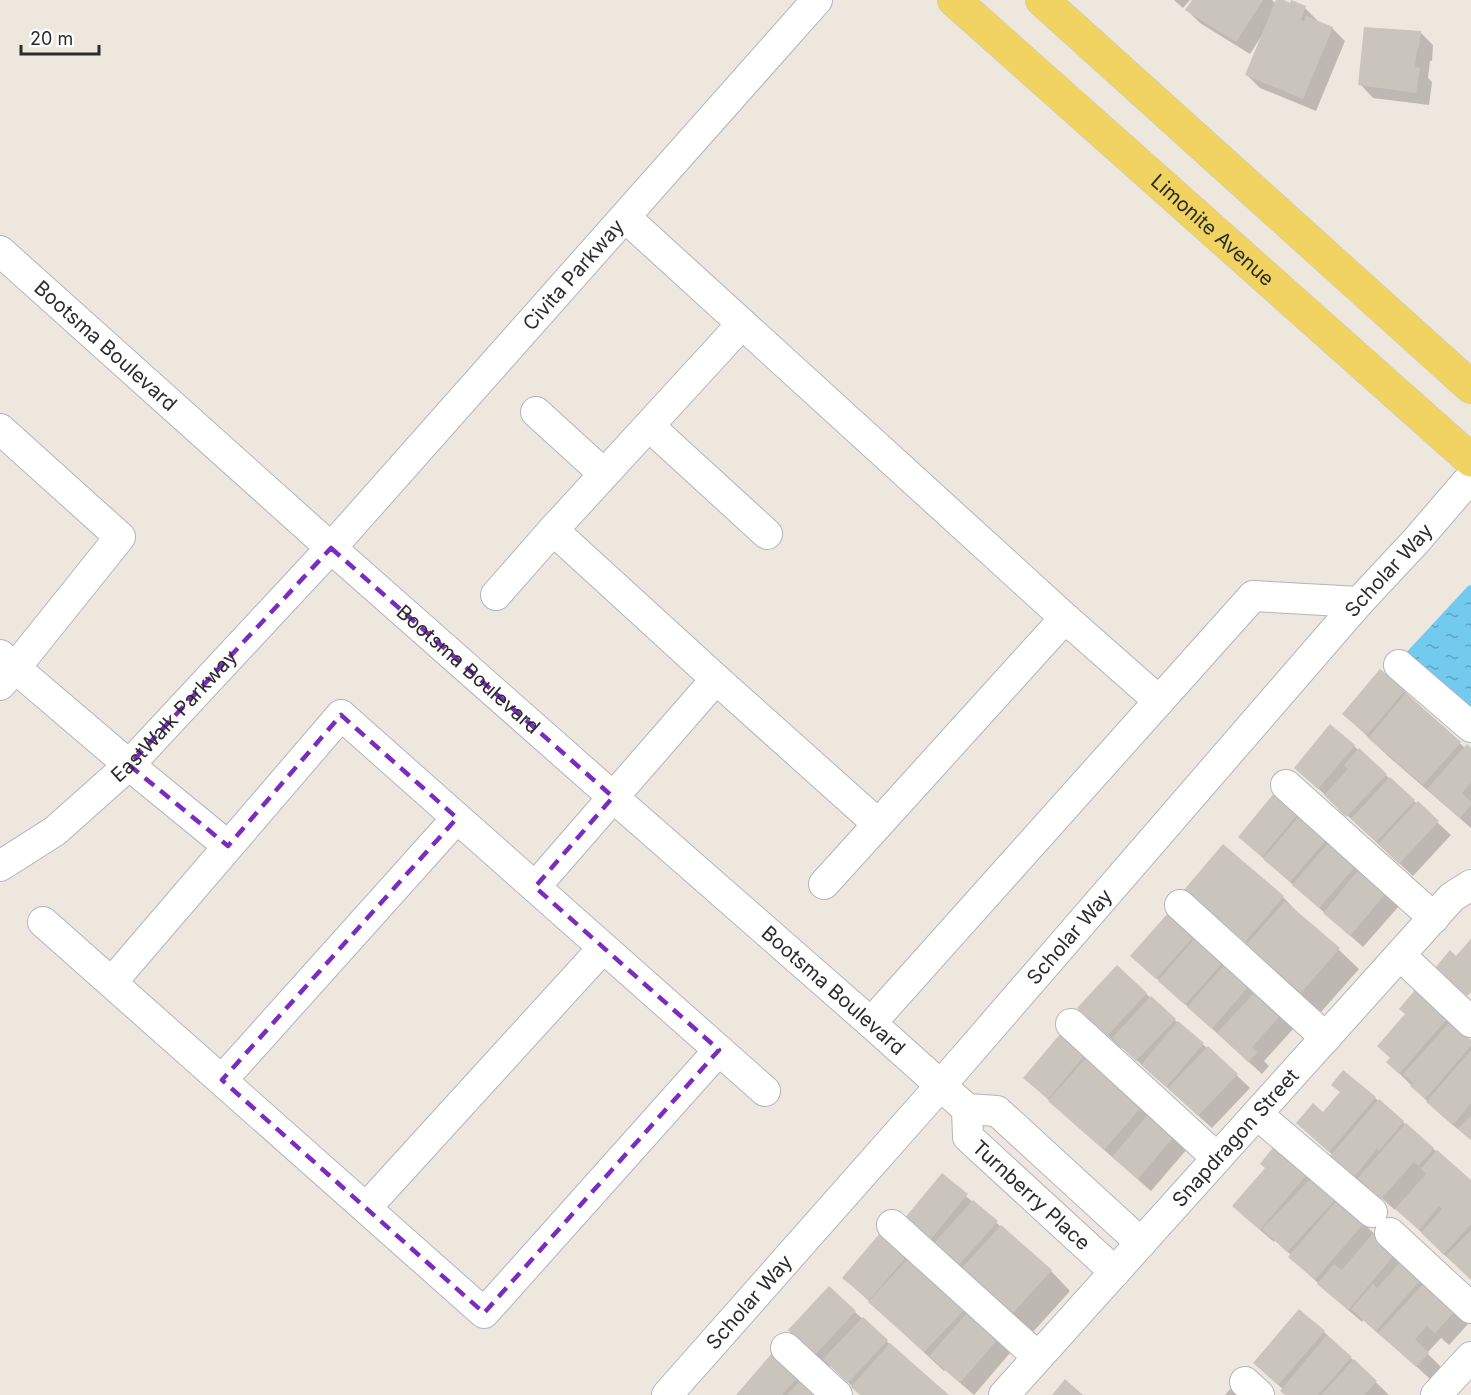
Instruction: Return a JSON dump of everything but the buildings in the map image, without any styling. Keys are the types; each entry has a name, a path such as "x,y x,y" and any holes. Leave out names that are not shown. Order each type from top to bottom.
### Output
{"main road":[{"name":"Limonite Avenue","path":"954,0 1471,460"},
{"path":"1042,0 1471,387"}],"street":[{"name":"Civita Parkway","path":"331,548 817,0"},
{"path":"625,217 1159,701"},
{"name":"Bootsma Boulevard","path":"0,251 331,548 941,1085"},
{"path":"496,595 742,324"},
{"path":"536,412 604,474"},
{"path":"649,426 767,534"},
{"path":"0,429 120,537 5,669 129,765 228,846"},
{"name":"Scholar Way","path":"667,1395 941,1085 1359,602 1471,477"},
{"path":"553,530 878,824"},
{"name":"EastWalk Parkway","path":"0,866 55,831 129,765 331,548"},
{"path":"871,1023 1253,596 1359,602"},
{"path":"824,884 1065,618"},
{"path":"1399,665 1471,727"},
{"path":"535,887 716,679"},
{"path":"112,982 341,715 765,1091"},
{"path":"1286,785 1434,918"},
{"path":"222,1080 458,818"},
{"name":"Snapdragon Street","path":"1005,1395 1452,897 1471,885"},
{"path":"1180,905 1326,1038"},
{"path":"43,922 484,1313 719,1050"},
{"path":"366,1208 603,948"},
{"path":"1400,955 1471,1022"},
{"path":"1071,1024 1217,1158"},
{"path":"941,1085 967,1109"},
{"name":"Turnberry Place","path":"1115,1272 968,1137 967,1109 997,1111 1142,1243"},
{"path":"1257,1114 1381,1222 1471,1308"},
{"path":"892,1225 1038,1357"},
{"path":"786,1348 837,1395"},
{"path":"1436,1395 1468,1367"}],"highlighted area":[{"path":"331,548 613,797 535,887 719,1050 484,1313 222,1080 457,818 341,715 228,846 129,765"}],"water":[{"path":"1471,585 1471,715 1404,655"}]}
